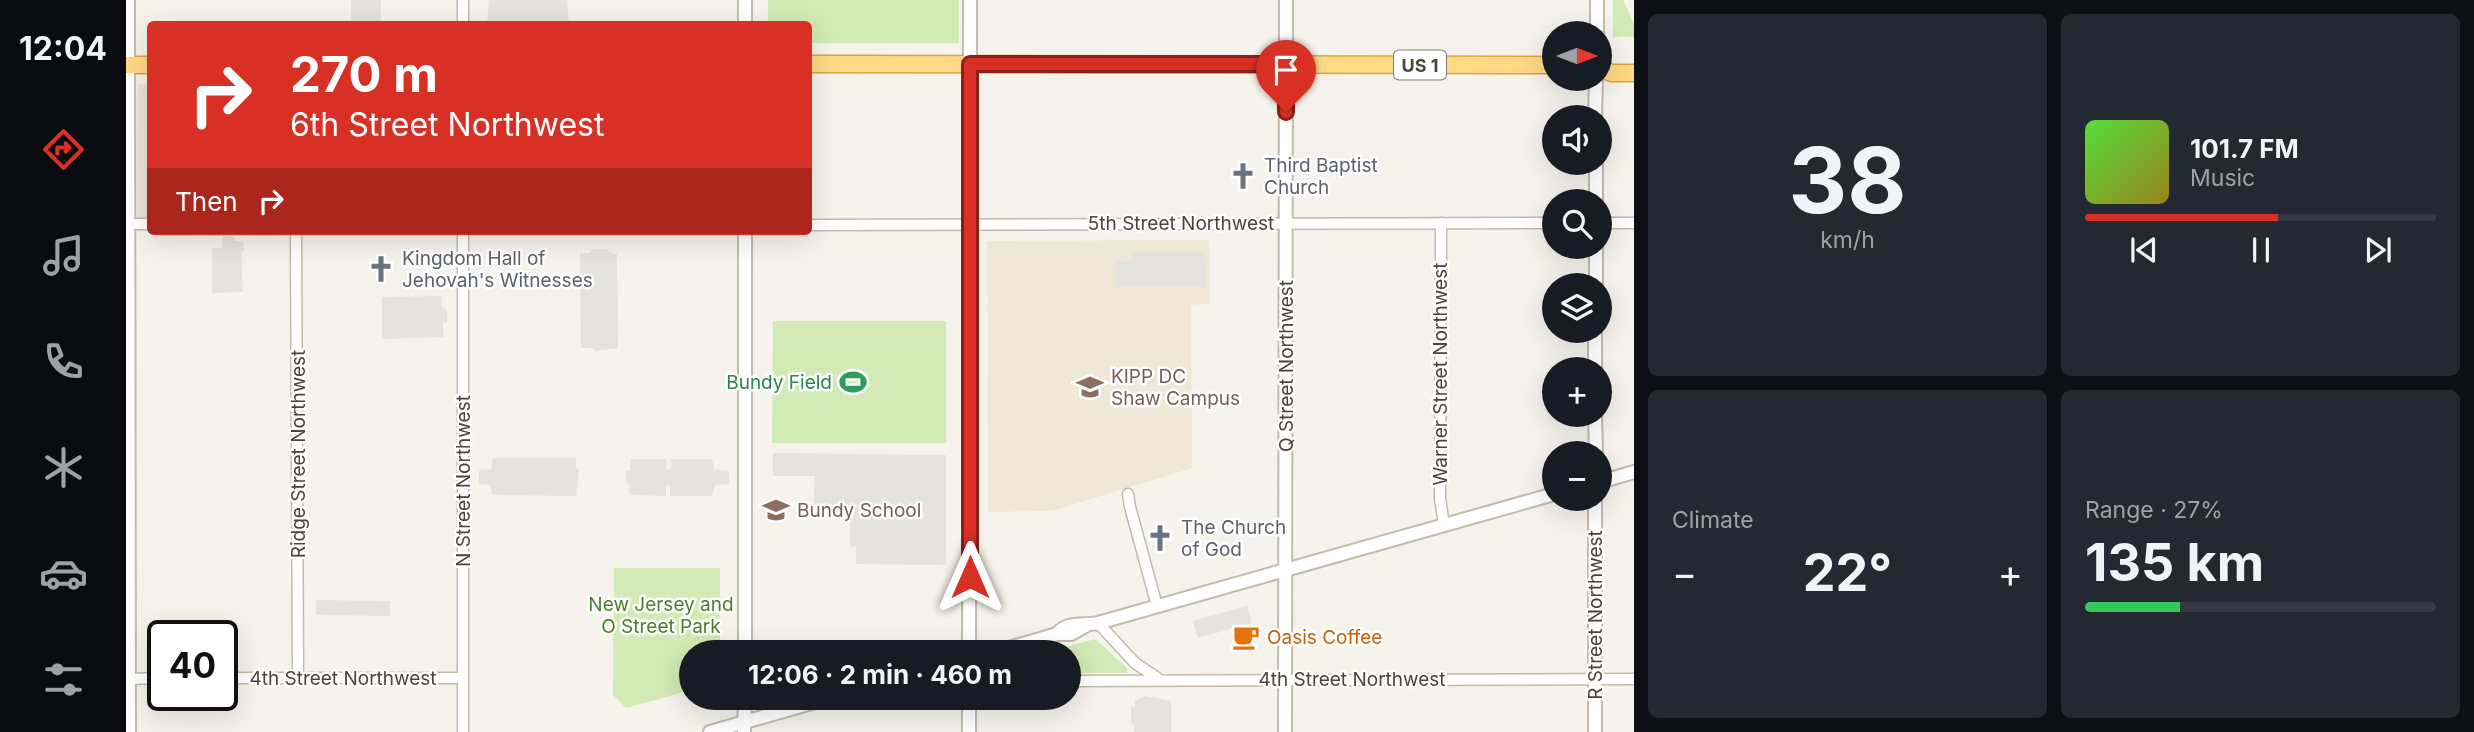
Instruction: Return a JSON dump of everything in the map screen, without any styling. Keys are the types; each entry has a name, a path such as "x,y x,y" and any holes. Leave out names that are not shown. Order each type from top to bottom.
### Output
{"highway":[{"name":"US 1","path":"812,64 1542,65"},
{"path":"127,65 147,65"},
{"path":"1612,73 1634,73"}],"street":[{"path":"128,0 129,732"},
{"path":"463,0 463,21"},
{"path":"745,0 745,21"},
{"path":"970,0 970,640"},
{"name":"Q Street Northwest","path":"1285,732 1286,0"},
{"path":"1597,0 1597,21"},
{"name":"Warner Street Northwest","path":"1441,223 1440,498 1444,525"},
{"name":"5th Street Northwest","path":"812,225 1542,223"},
{"path":"1612,223 1634,223"},
{"path":"127,224 147,224"},
{"name":"Ridge Street Northwest","path":"296,235 298,678"},
{"name":"N Street Northwest","path":"463,235 463,732"},
{"path":"745,235 745,640"},
{"path":"1612,478 1634,472"},
{"path":"1129,494 1130,507 1157,606"},
{"path":"1036,640 1057,634 1071,634 1092,624 1542,497"},
{"name":"R Street Northwest","path":"1595,511 1595,732"},
{"path":"1092,624 1135,663 1159,679"},
{"path":"127,679 147,678"},
{"name":"4th Street Northwest","path":"238,678 463,678"},
{"name":"4th Street Northwest","path":"1081,681 1634,679"},
{"path":"710,732 744,727 794,710"},
{"path":"970,710 970,732"}],"shaded area":[{"path":"351,0 381,0 381,21 351,21"},
{"path":"489,0 567,0 569,21 487,21"},
{"path":"138,84 147,84 147,218 137,218"},
{"path":"223,236 234,236 235,241 243,241 243,292 212,293 212,248 222,248"},
{"name":"KIPP DC Shaw Campus","path":"1209,240 1210,303 1191,305 1192,468 1052,511 988,512 987,241"},
{"path":"592,249 606,249 617,254 618,348 595,351 593,348 581,348 580,253 590,253"},
{"path":"1133,252 1205,252 1207,287 1116,287 1116,261 1132,261"},
{"path":"441,296 442,307 447,310 443,337 382,339 382,297"},
{"path":"773,453 946,455 946,565 856,564 856,547 850,546 850,512 813,512 815,476 773,476"},
{"path":"493,458 576,458 576,468 579,470 576,496 492,495 490,485 479,484 479,470 491,469"},
{"path":"630,459 666,459 668,470 671,468 671,459 712,459 714,469 729,471 729,484 715,485 712,496 670,496 668,484 666,496 630,495 626,472 630,470"},
{"path":"316,600 390,601 390,616 316,615"},
{"path":"1247,606 1252,623 1198,638 1193,621"},
{"path":"1145,696 1171,701 1171,732 1134,732 1131,707 1135,707 1135,701"}],"green space":[{"path":"768,0 959,0 959,43 812,43 812,21 768,21"},
{"path":"1613,0 1623,0 1634,24 1634,37 1613,37"},
{"name":"Bundy Field","path":"773,321 946,321 946,443 772,443"},
{"name":"New Jersey and O Street Park","path":"614,568 720,568 720,640 679,640 679,693 626,708 613,695"},
{"path":"1095,639 1127,668 1127,673 1081,673 1081,643"}],"place":[{"name":"Third Baptist Church","path":"1243,176"},
{"name":"Kingdom Hall of Jehovah's Witnesses","path":"381,269"},
{"name":"Bundy Field","path":"853,382"},
{"name":"KIPP DC Shaw Campus","path":"1090,387"},
{"name":"Bundy School","path":"776,510"},
{"name":"The Church of God","path":"1160,538"},
{"name":"Oasis Coffee","path":"1246,637"}],"route":[{"path":"970,577 970,64 1286,64 1286,112"}]}
